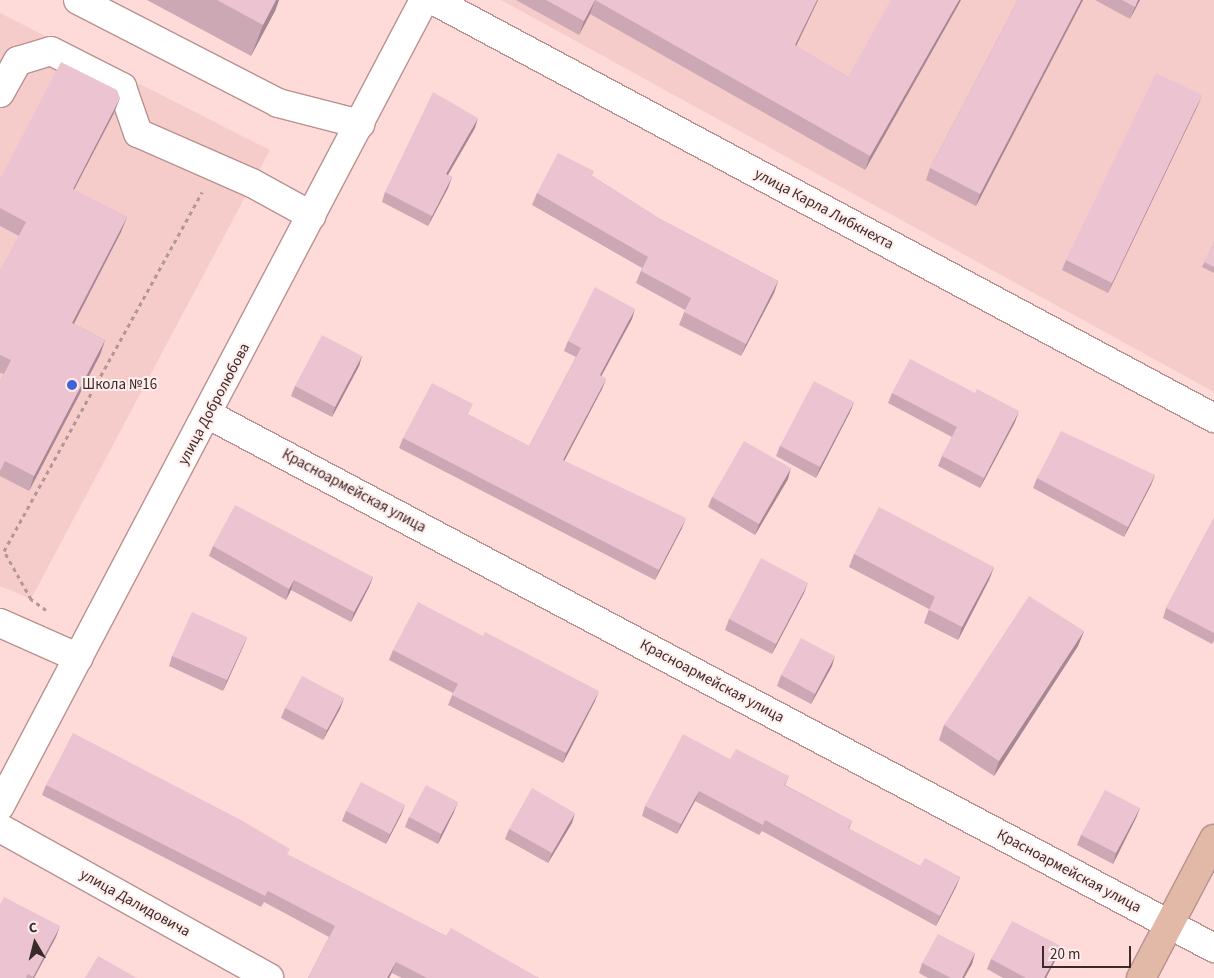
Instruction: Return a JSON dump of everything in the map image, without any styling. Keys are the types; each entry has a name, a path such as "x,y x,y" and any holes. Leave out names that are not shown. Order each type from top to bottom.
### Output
{"main road":[{"path":"1141,978 1214,839"}],"street":[{"path":"78,0 278,103 360,124"},
{"name":"улица Добролюбова","path":"0,806 209,415 424,0"},
{"name":"улица Карла Либкнехта","path":"433,0 1214,418"},
{"path":"0,93 18,61 51,51 122,87 138,133 216,168 312,216"},
{"name":"Красноармейская улица","path":"209,415 1214,948"},
{"path":"0,623 78,658"},
{"name":"улица Далидовича","path":"0,828 269,978"}],"path":[{"path":"52,614 30,600 2,550 216,168"}],"shaded area":[{"path":"501,0 1214,0 1214,392"},
{"name":"Школа №16","path":"0,13 270,150 31,599 0,586"}],"building":[{"path":"217,0 276,0 263,25"},
{"path":"546,0 595,0 584,21"},
{"path":"595,0 817,0 795,45 848,77 891,0 959,0 870,156"},
{"path":"1018,0 1081,0 980,194 930,168"},
{"path":"1122,0 1138,0 1135,7"},
{"path":"61,62 117,90 120,98 73,189 127,217 72,323 105,340 34,476 5,461 0,471 0,382 11,360 0,355 0,269 26,222 0,208 0,179"},
{"path":"1156,73 1202,95 1112,283 1066,260"},
{"path":"433,92 478,118 446,174 452,177 432,216 385,192"},
{"path":"558,153 594,171 592,176 660,219 778,281 746,344 684,312 691,298 641,271 648,257 537,193"},
{"path":"1214,242 1214,267 1204,262"},
{"path":"595,287 635,309 600,375 606,379 563,460 686,518 659,570 403,438 432,383 473,404 468,414 529,446 581,348 568,341"},
{"path":"322,335 362,356 335,407 295,386"},
{"path":"910,359 975,393 977,389 1019,411 984,478 942,456 957,427 892,393"},
{"path":"814,381 854,402 820,467 780,446"},
{"path":"1061,431 1155,475 1128,527 1037,478"},
{"path":"744,441 791,468 759,524 712,497"},
{"path":"235,505 373,577 354,612 294,580 289,589 213,546"},
{"path":"879,507 994,567 962,627 929,610 935,597 854,554"},
{"path":"1214,518 1214,633 1166,608"},
{"path":"761,558 808,583 776,644 729,619"},
{"path":"1029,596 1084,631 999,761 944,725"},
{"path":"418,602 483,636 485,632 599,691 566,753 452,695 458,684 393,650"},
{"path":"192,612 247,637 227,680 172,656"},
{"path":"801,638 835,656 815,694 781,675"},
{"path":"302,676 344,698 327,730 285,708"},
{"path":"73,733 241,820 290,849 287,854 446,936 451,928 539,978 427,978 396,962 387,978 308,978 335,926 268,891 265,896 46,785"},
{"path":"683,734 730,759 736,749 789,776 784,785 852,821 848,828 920,866 925,858 960,877 940,916 765,820 763,825 699,791 681,824 645,806"},
{"path":"361,782 405,805 390,834 346,811"},
{"path":"426,785 458,802 441,834 409,817"},
{"path":"532,788 575,813 552,853 509,829"},
{"path":"1105,790 1140,808 1116,853 1081,835"},
{"path":"4,897 60,926 33,977 28,974 26,978 0,978 0,904"},
{"path":"1012,921 1061,946 1044,978 1026,978 991,959"},
{"path":"938,934 975,953 962,978 951,978 922,963"},
{"path":"98,956 137,978 85,978"}],"place":[{"name":"Школа №16","path":"72,385"}]}
